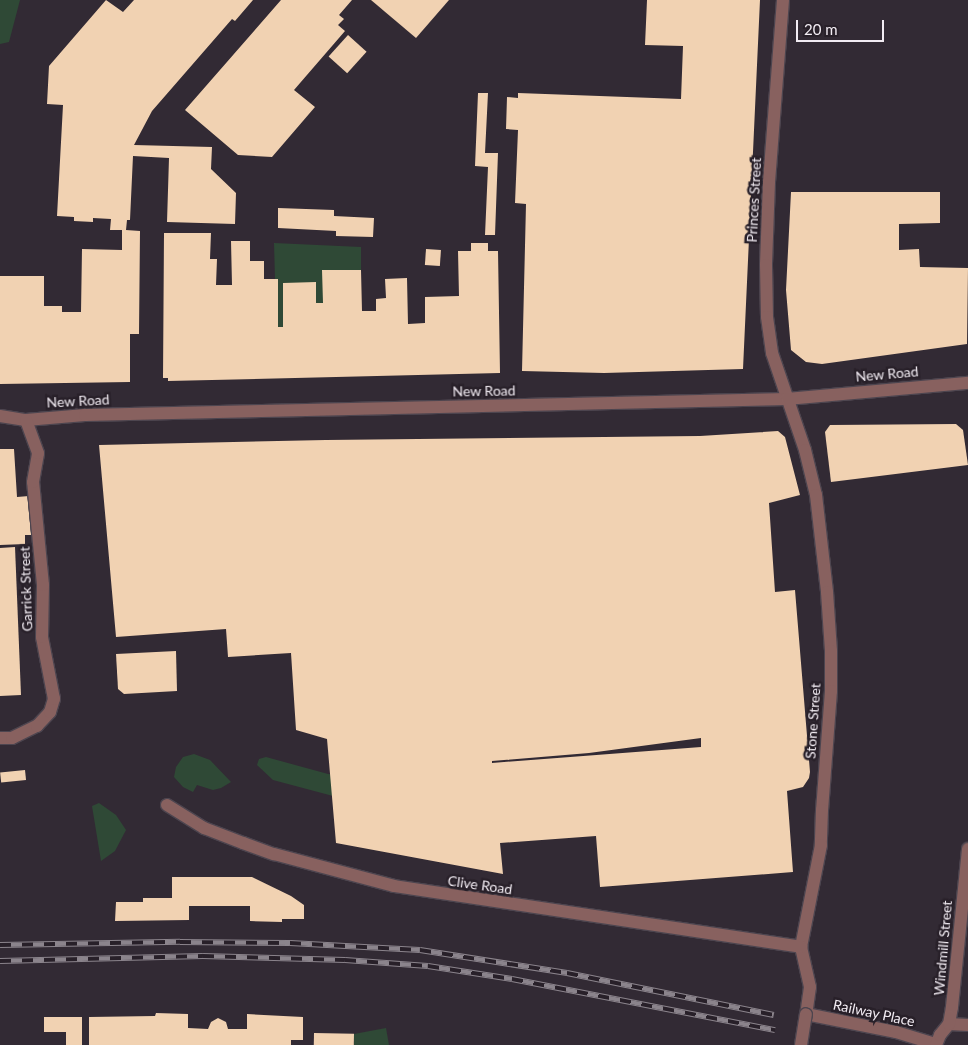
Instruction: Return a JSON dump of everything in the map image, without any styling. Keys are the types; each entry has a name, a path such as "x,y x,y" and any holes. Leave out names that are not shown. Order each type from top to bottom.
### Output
{"street":[{"name":"Princes Street","path":"783,0 770,159 766,265 767,317 772,353 787,399"},
{"name":"New Road","path":"0,416 26,420 86,415 787,399 968,384"},
{"name":"Stone Street","path":"787,399 805,450 817,500 831,651 831,691 821,845 801,947 810,987 801,1045"},
{"name":"Garrick Street","path":"6,738 37,726 45,720 54,699 42,637 43,585 33,482 38,453 26,420"},
{"name":"Clive Road","path":"167,805 204,828 243,843 274,854 394,886 801,947"},
{"name":"Windmill Street","path":"935,1045 949,1024 968,849"},
{"name":"Railway Place","path":"806,1014 896,1032 935,1045"},
{"path":"949,1024 968,1025"}],"green space":[{"path":"0,0 20,0 9,42 0,44"},
{"path":"274,243 361,247 361,270 323,270 323,303 316,303 316,283 283,283 283,327 278,327 278,279 275,279"},
{"path":"194,754 210,760 231,782 213,790 197,785 193,792 183,787 174,777 176,767 183,757"},
{"path":"266,757 338,775 333,796 273,780 257,765 259,759"},
{"path":"99,803 116,815 126,830 115,851 101,861 92,806"},
{"path":"386,1028 389,1045 354,1045 354,1034"}],"building":[{"path":"106,0 123,12 134,0 253,0 235,21 232,19 152,111 134,145 212,147 211,169 236,193 235,224 167,222 169,158 133,156 130,220 127,220 126,230 140,231 139,334 130,334 130,382 0,384 0,276 44,276 44,306 62,306 62,312 81,312 82,249 122,250 122,230 110,230 111,219 93,218 93,222 74,221 74,217 57,216 63,105 47,104 49,66"},
{"path":"281,0 352,0 339,15 344,19 338,25 345,31 294,90 315,107 272,157 238,155 185,110"},
{"path":"371,0 449,0 416,38"},
{"path":"647,0 760,0 743,369 604,373 522,371 526,204 515,203 518,130 506,129 507,97 518,98 518,93 681,99 683,46 645,45"},
{"path":"348,35 367,52 347,73 329,57"},
{"path":"478,93 488,93 485,153 498,153 495,235 485,235 488,167 475,166"},
{"path":"791,192 940,192 940,223 899,224 899,250 919,249 920,267 968,268 967,344 822,364 806,362 791,350 786,290"},
{"path":"278,208 334,210 334,216 374,218 373,237 336,236 336,231 278,228"},
{"path":"164,233 211,233 210,259 217,259 216,285 232,285 231,241 250,241 250,261 264,261 264,279 278,279 278,327 283,327 283,283 316,282 316,303 323,303 322,270 361,270 362,311 376,311 376,299 386,298 385,279 407,278 408,324 425,323 425,297 459,296 458,251 471,251 471,243 488,243 488,251 498,251 500,373 168,381 168,378 163,378"},
{"path":"426,249 441,250 440,266 425,265"},
{"path":"956,424 963,430 968,465 831,482 825,432 830,425"},
{"path":"778,431 785,437 800,495 769,503 775,592 795,590 810,772 809,778 803,787 787,791 793,872 600,887 596,836 500,843 503,874 336,843 327,739 296,730 291,653 228,657 226,629 116,637 99,445 326,440 700,436","holes":["701,738 701,747 492,763 492,761 589,753"]},
{"path":"0,449 14,449 17,497 29,496 33,535 25,535 25,544 0,545"},
{"path":"15,547 21,695 0,696 0,548"},
{"path":"176,651 177,691 124,694 118,689 116,654"},
{"path":"25,770 26,780 1,783 0,773"},
{"path":"172,877 252,877 291,896 304,905 304,919 282,919 282,922 250,921 250,906 189,906 189,920 115,921 116,902 143,902 143,898 172,898"},
{"path":"156,1013 188,1014 188,1028 208,1029 211,1022 218,1018 226,1022 228,1029 247,1029 247,1014 303,1017 303,1040 291,1040 291,1045 89,1045 89,1017 155,1016"},
{"path":"44,1017 82,1017 82,1045 66,1045 66,1032 44,1032"},
{"path":"314,1033 354,1034 354,1045 314,1045"}],"railway":[{"path":"0,945 180,942 290,943 420,950 567,973 774,1015"},
{"path":"0,961 203,956 345,960 428,966 512,979 775,1030"}]}
